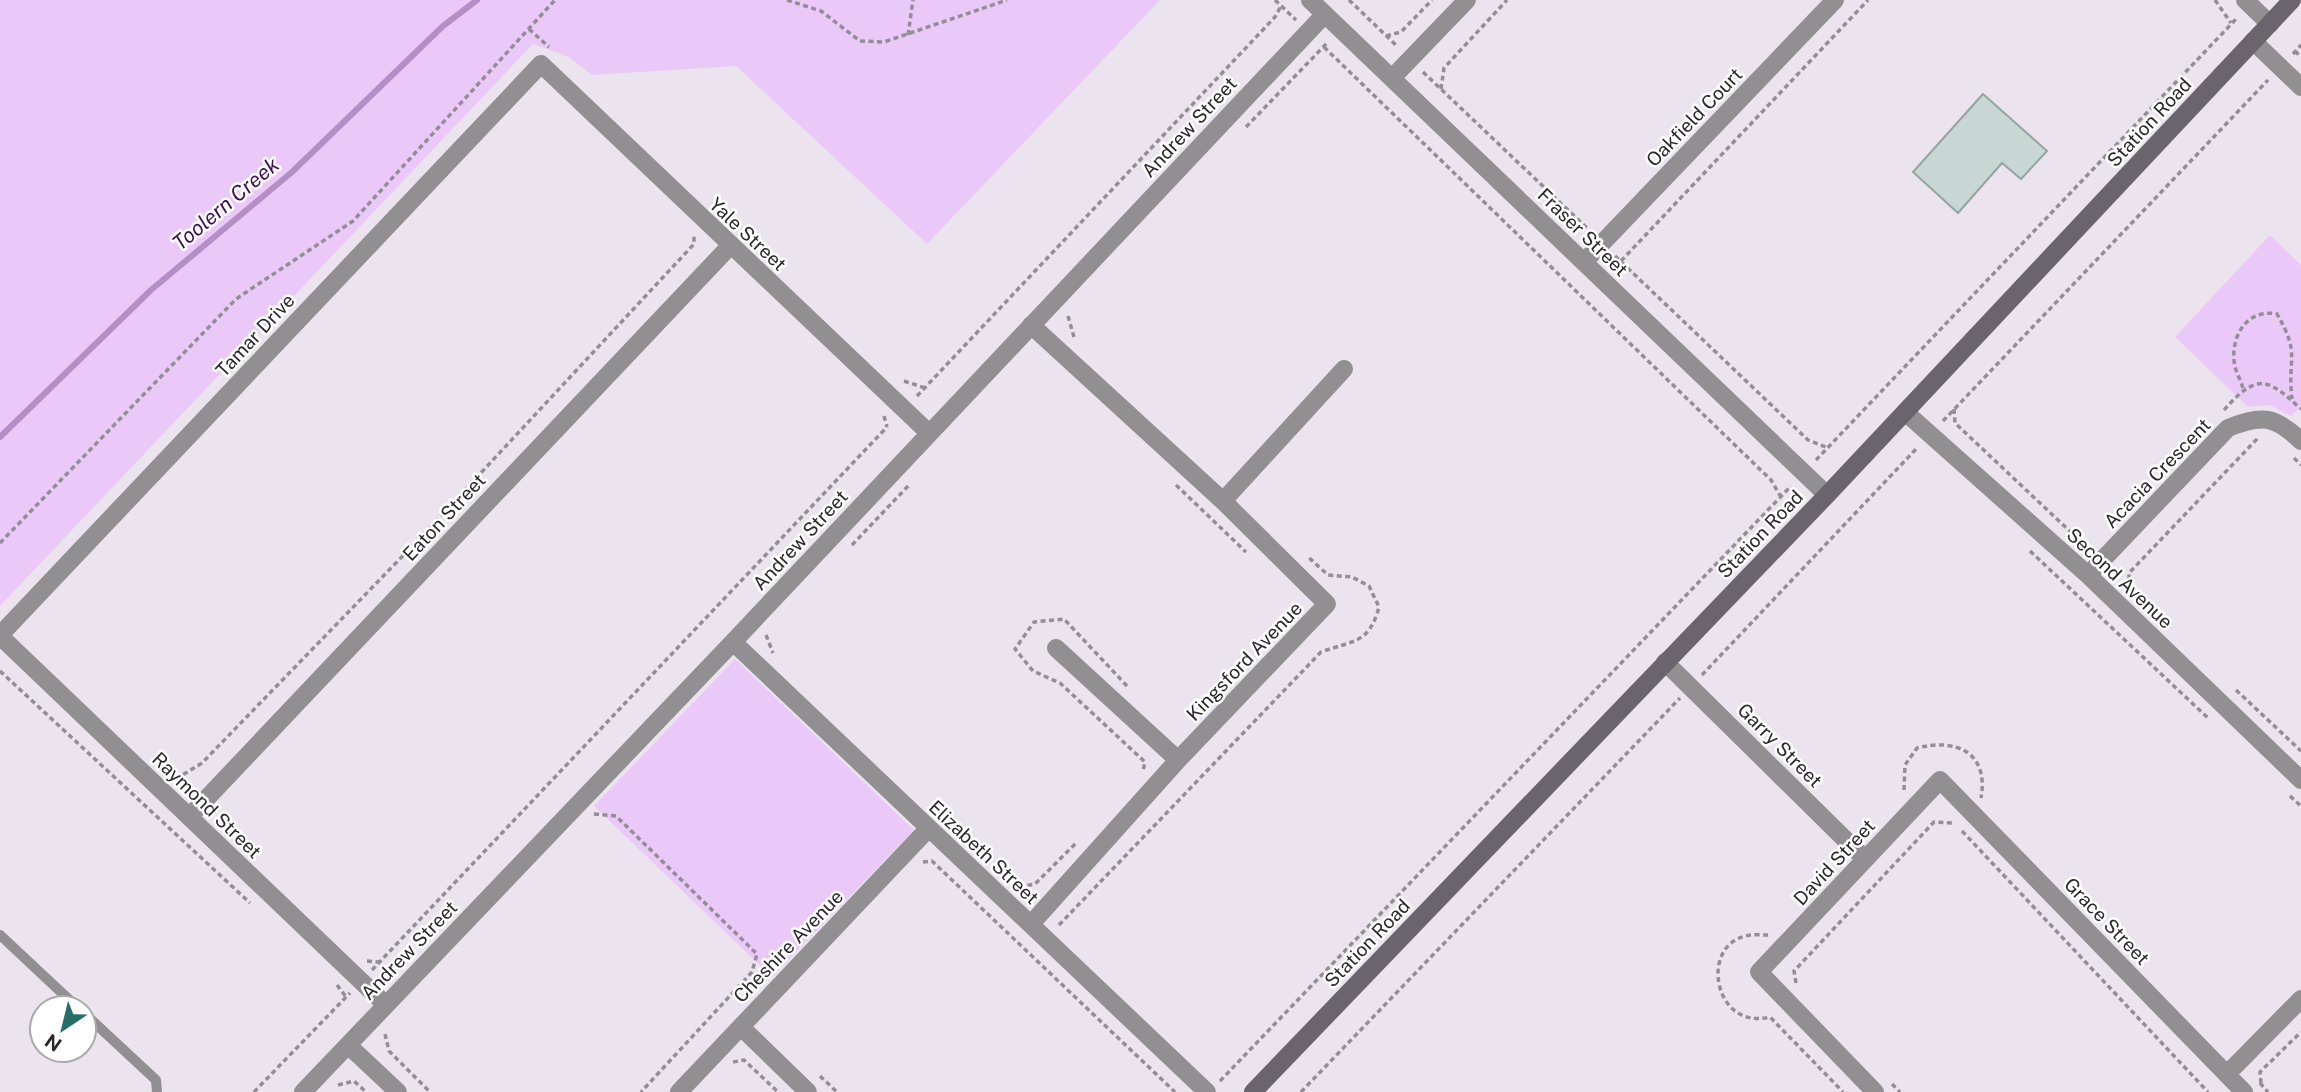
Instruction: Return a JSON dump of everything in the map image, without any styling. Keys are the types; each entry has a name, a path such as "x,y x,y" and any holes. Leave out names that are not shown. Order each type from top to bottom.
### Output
{"street":[{"name":"Fraser Street","path":"1310,0 1827,495"},
{"path":"1392,78 1467,0"},
{"name":"Oakfield Court","path":"1584,262 1835,0"},
{"name":"Station Road","path":"1252,1092 1827,495 2292,0"},
{"path":"2248,2 2270,23"},
{"name":"Andrew Street","path":"303,1092 733,642 1325,14"},
{"path":"2253,41 2301,87"},
{"name":"Yale Street","path":"541,64 724,251 929,433"},
{"name":"Tamar Drive","path":"0,635 541,64"},
{"name":"Eaton Street","path":"195,811 724,251"},
{"name":"Kingsford Avenue","path":"1031,325 1223,501 1327,604 1178,760 1037,917"},
{"path":"1223,501 1344,369"},
{"name":"Second Avenue","path":"1905,412 2088,575 2301,780"},
{"name":"Acacia Crescent","path":"2088,575 2228,428 2252,418 2281,422 2293,446"},
{"name":"Raymond Street","path":"0,635 195,811 386,1004"},
{"name":"Elizabeth Street","path":"733,642 928,829 1037,917 1212,1088"},
{"path":"1056,648 1178,760"},
{"name":"Garry Street","path":"1665,662 1865,859"},
{"name":"David Street","path":"1875,1092 1759,972 1940,780"},
{"name":"Grace Street","path":"1940,780 2244,1092"},
{"name":"Cheshire Avenue","path":"679,1092 928,829"},
{"path":"2227,1074 2301,999"},
{"path":"741,1027 808,1092"},
{"path":"348,1045 398,1092"}],"lane":[{"path":"0,935 63,994"},
{"path":"98,1026 156,1080 157,1092"}],"path":[{"path":"0,543 236,299 353,221 555,0"},
{"path":"787,0 821,11 860,41 884,42 1007,0"},
{"path":"908,35 913,0"},
{"path":"1275,0 1772,480 1781,497"},
{"path":"1349,0 1808,440 1828,448"},
{"path":"1386,36 1401,32 1432,0"},
{"path":"1441,89 1444,68 1507,0"},
{"path":"1621,261 1868,0"},
{"path":"2215,0 2231,23"},
{"path":"1212,1088 1828,448 2248,2"},
{"path":"254,1092 1276,17 1281,6"},
{"path":"1237,137 1340,29"},
{"path":"1301,1092 1691,687 2301,45"},
{"path":"2295,51 2301,57"},
{"path":"195,811 174,780 202,763 424,534 694,244 694,234 724,251"},
{"path":"1046,339 1077,306"},
{"path":"2292,401 2291,386 2296,349 2290,331 2277,314 2263,311 2248,318 2239,333 2235,365 2243,389 2255,384 2269,385 2281,390 2292,401 2301,409"},
{"path":"1068,316 1072,335 1081,344"},
{"path":"1954,409 1955,423 2076,537"},
{"path":"884,413 887,427"},
{"path":"2102,562 2129,588 2129,573 2260,436"},
{"path":"2293,446 2301,465"},
{"path":"1914,452 1921,453"},
{"path":"1167,476 1247,554"},
{"path":"848,549 914,480"},
{"path":"1059,925 1321,652 1359,639 1373,628 1379,607 1369,586 1352,577 1328,575 1297,547"},
{"path":"2029,549 2210,721"},
{"path":"1130,688 1063,619 1034,622 1015,649 1033,671 1060,683 1145,762 1142,779"},
{"path":"765,631 771,652 781,661"},
{"path":"0,671 252,905"},
{"path":"1904,792 1905,765 1917,748 1951,744 1967,750 1980,768 1983,785 1981,799"},
{"path":"2281,787 2301,806"},
{"path":"594,814 616,816 757,954 752,972 641,1092"},
{"path":"1796,986 1794,971 1924,832 1934,822 1952,821 2208,1092"},
{"path":"1067,933 1059,925 1037,917 1019,887 1035,884 1083,836"},
{"path":"917,862 932,861 1175,1092"},
{"path":"1769,935 1744,936 1725,950 1717,970 1722,998 1739,1014 1756,1020 1770,1017 1843,1092"},
{"path":"366,961 379,962"},
{"path":"332,979 346,997"},
{"path":"2262,1085 2260,1072 2301,1032"},
{"path":"385,1034 389,1051 430,1092"},
{"path":"727,1063 744,1060 778,1092"},
{"path":"818,1074 838,1092"},
{"path":"1216,1075 1224,1077"},
{"path":"331,1092 339,1083 354,1081 366,1092"}],"shaded area":[{"path":"0,0 1160,0 927,244 736,66 592,75 569,57 533,44 0,606"},
{"path":"2270,235 2301,265 2301,406 2291,416 2270,405 2248,407 2175,337"},
{"path":"735,659 914,830 772,977 594,806"}],"building":[{"path":"1983,94 2047,151 2021,179 2002,163 1958,213 1913,172"}],"waterway":[{"name":"Toolern Creek","path":"0,437 151,290 292,172 443,26 477,0"}]}
